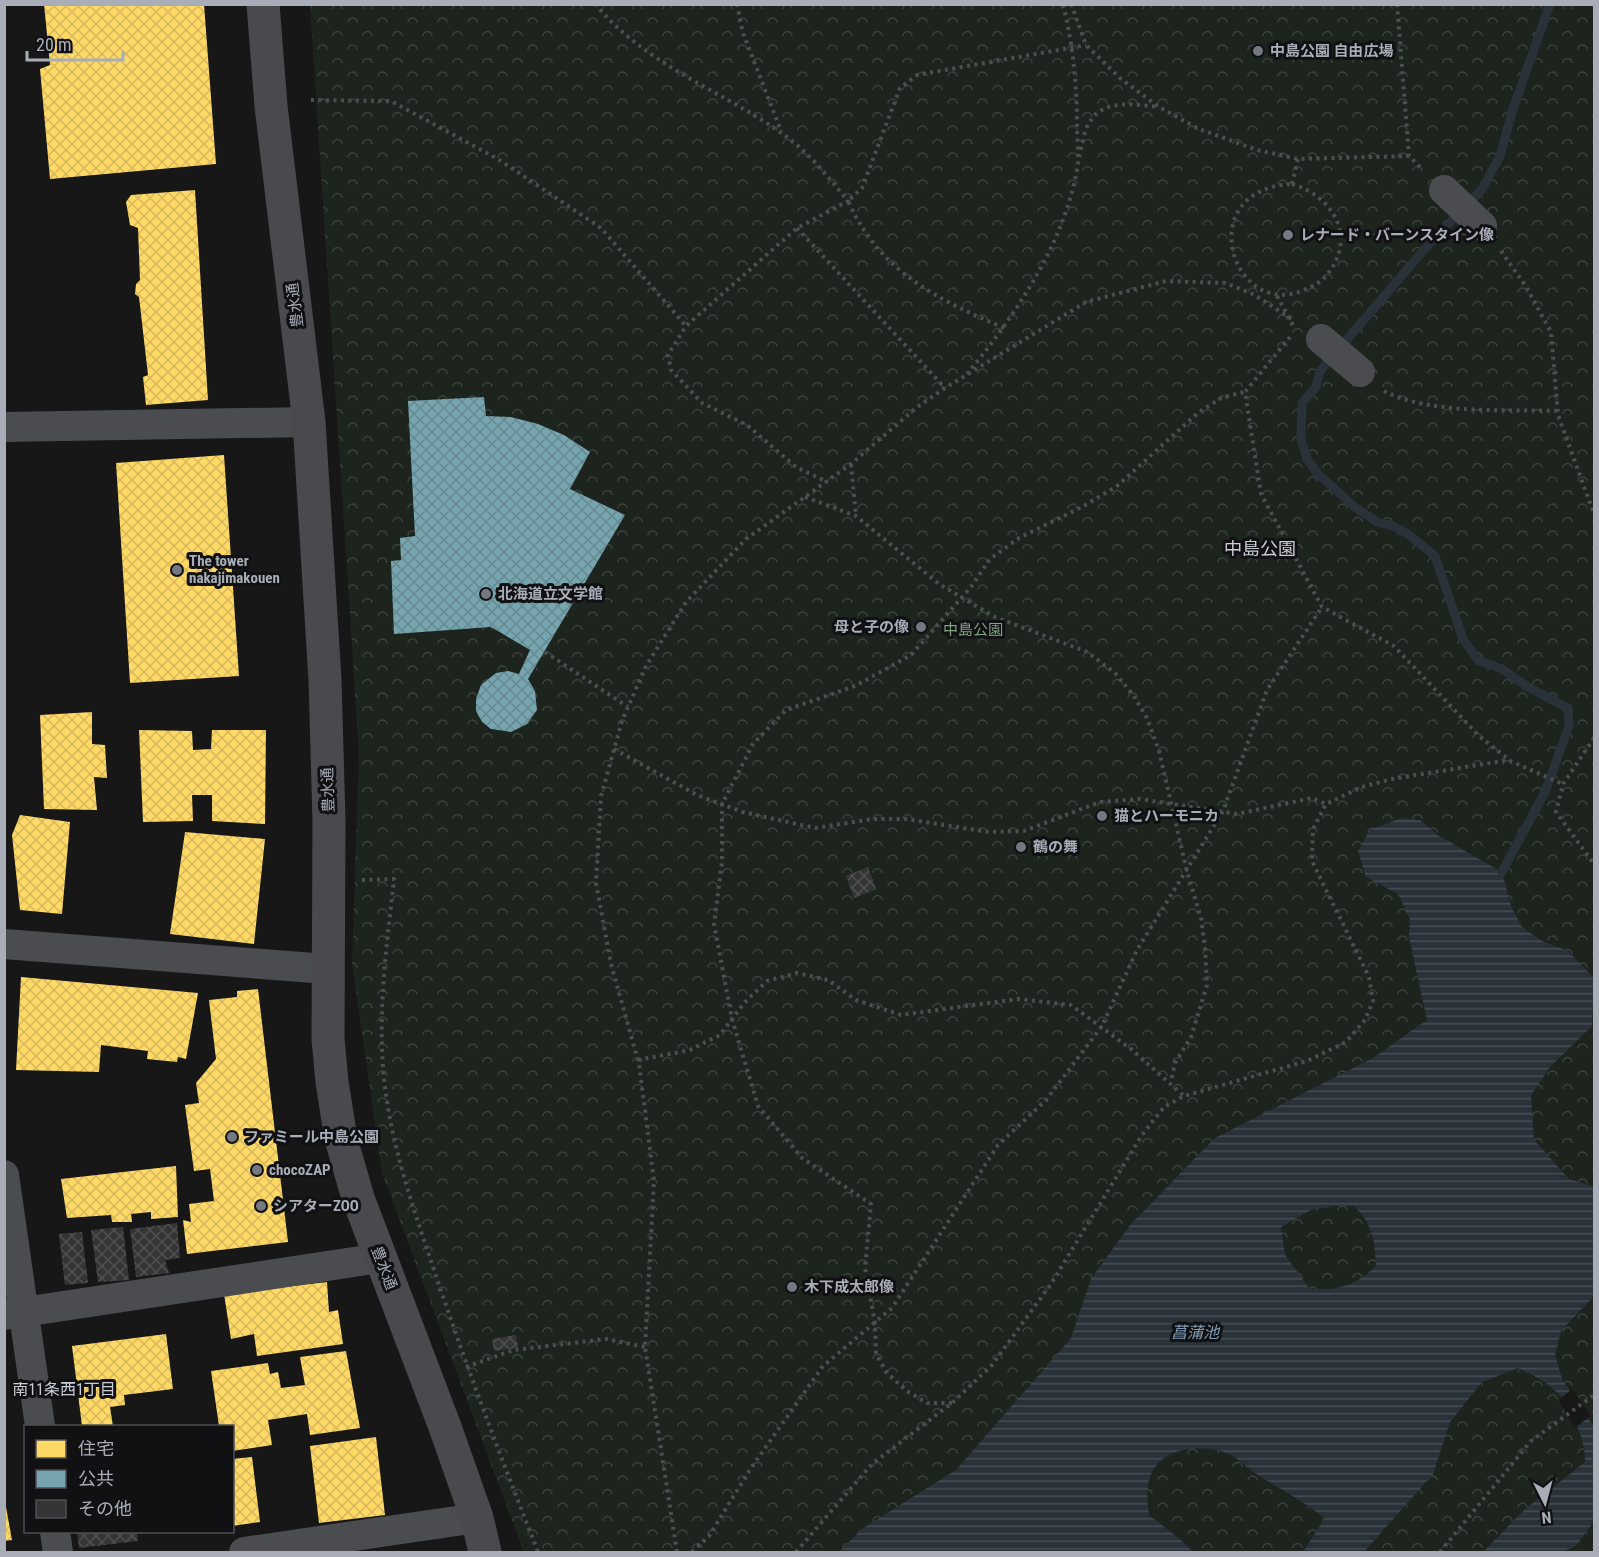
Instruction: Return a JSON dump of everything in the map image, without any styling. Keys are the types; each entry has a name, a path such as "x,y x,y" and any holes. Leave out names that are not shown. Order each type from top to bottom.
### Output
{"street":[{"name":"豊水通","path":"263,4 272,106 309,422 326,692 329,821 328,1039 341,1139 380,1258 445,1427 477,1518 486,1552"},
{"path":"1444,190 1482,226"},
{"path":"1321,339 1360,372"},
{"path":"4,427 309,422"},
{"path":"4,944 327,969"},
{"path":"4,1175 14,1314 40,1425"},
{"path":"14,1314 380,1258"},
{"path":"244,1552 477,1518"},
{"path":"55,1533 58,1552"}],"path":[{"path":"596,4 645,51 687,80 781,133 811,158 848,201 859,227 897,269 945,303 1004,328"},
{"path":"737,4 743,33 781,133"},
{"path":"1063,4 1074,47 1078,160"},
{"path":"1071,4 1086,45 1121,79 1159,107 1209,133 1257,150 1298,159 1409,156"},
{"path":"1397,4 1409,156 1444,190"},
{"path":"827,482 796,467 747,425 702,403 671,370 668,355 686,326 797,228 848,201 862,188 900,88 917,75 1086,45"},
{"path":"311,100 391,101 498,159 601,228 686,326"},
{"path":"964,377 1004,328 1039,271 1058,230 1090,120 1104,108 1121,104 1159,107"},
{"path":"1292,184 1298,159"},
{"path":"952,1404 927,1404 887,1373 876,1354 875,1323 865,1268 871,1204 802,1158 758,1106 732,1018 714,924 722,862 722,804 753,744 786,711 855,686 911,654 962,596 990,559 1019,538 1082,507 1117,486 1198,412 1223,397 1245,392 1296,330 1277,296 1258,287 1243,274 1234,258 1230,240 1233,222 1242,205 1256,192 1273,185 1292,184 1309,190 1323,199 1334,213 1340,229 1340,247 1335,263 1325,277 1311,288 1277,296"},
{"path":"1482,226 1525,285 1551,332 1558,411 1594,514"},
{"path":"797,228 945,388"},
{"path":"677,1552 645,1347 654,1180 638,1060 611,964 596,883 602,796 628,707 646,666 686,602 746,539 851,464 916,408 1086,302 1166,281 1225,283 1253,294 1321,339"},
{"path":"1360,372 1379,388 1404,401 1435,406 1558,411"},
{"path":"1245,392 1261,494 1322,607 1394,646 1479,736 1508,760 1539,771 1563,784"},
{"path":"851,464 856,516"},
{"path":"805,497 856,516 939,584 995,617 1087,652 1115,673 1134,695 1147,718 1159,751 1187,872 1201,918 1208,985 1191,1037 1175,1063 1171,1082"},
{"path":"692,1552 709,1536 751,1468 823,1366 892,1308 998,1145 1046,1100 1102,1026 1137,950 1223,811 1267,690 1322,607"},
{"path":"545,652 628,707"},
{"path":"1594,738 1563,784 1556,812 1594,864"},
{"path":"614,749 687,789 722,804 743,812 815,828 873,819 906,819 989,832 1024,831 1100,802 1140,799 1236,814 1312,798 1326,804"},
{"path":"796,1552 872,1464 952,1404 992,1365 1051,1284 1142,1135 1164,1107 1184,1096 1307,1061 1346,1042 1365,1020 1373,1001 1369,977 1312,861 1313,829 1326,804 1362,787 1392,779 1508,760"},
{"path":"360,880 394,879 380,1019 387,1101 418,1222 466,1367 538,1552"},
{"path":"638,1060 690,1050 720,1035 732,1018 767,981 798,973 828,980 856,1000 902,1015 1018,999 1071,1005 1102,1026 1171,1082 1184,1096"},
{"path":"466,1367 514,1350 606,1339 645,1347"},
{"path":"1440,1552 1531,1441 1594,1395"}],"green space":[{"name":"中島公園","path":"310,5 1594,5 1594,1552 524,1552 382,1173 352,963 359,753"}],"water":[{"name":"菖蒲池","path":"1401,818 1420,820 1439,836 1502,872 1511,906 1522,927 1542,941 1568,951 1594,978 1592,1026 1550,1067 1531,1095 1534,1140 1569,1179 1594,1187 1594,1296 1561,1331 1555,1355 1562,1379 1594,1427 1594,1521 1577,1545 1562,1552 1483,1552 1524,1510 1585,1462 1584,1446 1578,1428 1561,1397 1547,1384 1518,1368 1482,1382 1450,1422 1433,1474 1364,1552 1303,1552 1325,1518 1259,1476 1233,1456 1203,1448 1182,1450 1163,1459 1152,1471 1148,1489 1149,1515 1193,1552 839,1552 862,1529 956,1470 1071,1338 1091,1279 1131,1224 1215,1138 1373,1058 1427,1020 1409,937 1410,919 1398,894 1366,877 1358,851 1370,830","holes":["1354,1206 1372,1234 1376,1266 1361,1278 1345,1286 1328,1289 1309,1288 1285,1255 1281,1227 1311,1210"]}],"pier":[{"path":"1572,1389 1591,1416 1574,1428 1559,1400"}],"building: 住宅":[{"path":"44,4 204,4 216,164 50,179 40,69 50,65"},
{"path":"195,190 208,400 146,405 143,377 148,375 139,297 135,294 136,284 140,280 138,228 130,225 126,202 131,195"},
{"name":"The tower nakajimakouen","path":"224,455 239,676 130,683 116,463"},
{"path":"92,712 92,744 105,745 107,778 94,777 97,810 44,809 40,715"},
{"path":"139,730 192,731 193,750 211,749 212,730 266,730 265,824 212,821 212,795 192,795 193,821 143,822"},
{"path":"20,815 70,822 62,914 20,910 12,835"},
{"path":"185,832 265,839 254,944 170,934"},
{"path":"21,977 198,993 186,1059 178,1057 177,1062 147,1059 148,1051 101,1045 99,1072 16,1070"},
{"name":"ファミール中島公園","path":"258,989 288,1242 187,1254 183,1220 191,1222 189,1204 214,1201 210,1169 194,1171 185,1105 199,1103 196,1083 216,1059 209,1000 237,997 237,991"},
{"path":"176,1166 178,1217 151,1219 151,1212 131,1214 132,1222 112,1222 111,1215 67,1218 61,1179"},
{"path":"327,1282 329,1312 338,1310 343,1344 257,1356 254,1334 231,1339 224,1294"},
{"path":"166,1334 173,1389 124,1395 125,1405 110,1407 113,1425 82,1425 72,1346"},
{"path":"346,1351 360,1428 310,1435 307,1414 268,1420 272,1445 234,1451 234,1425 219,1425 211,1371 268,1363 270,1374 278,1372 281,1388 305,1385 300,1357"},
{"path":"376,1437 385,1515 319,1523 310,1446"},
{"path":"252,1457 260,1522 234,1526 234,1459"},
{"path":"4,1496 12,1540 4,1541"}],"building: 公共":[{"name":"北海道立文学館","path":"484,397 486,416 511,417 538,424 564,435 590,452 570,489 625,515 528,679 535,691 537,710 527,724 511,732 491,729 482,722 476,711 476,699 481,685 496,673 508,671 519,674 530,650 491,627 394,634 391,561 401,560 400,538 415,536 408,401"}],"building: その他":[{"path":"868,867 876,889 854,898 846,876"},
{"path":"177,1223 180,1258 165,1260 169,1273 136,1277 130,1229"},
{"path":"123,1227 129,1280 98,1282 91,1230"},
{"path":"82,1232 88,1283 65,1285 59,1234"},
{"path":"516,1335 518,1348 494,1351 492,1339"},
{"path":"77,1533 137,1533 138,1541 79,1548"}],"waterway":[{"path":"1502,872 1546,790 1569,726 1568,708 1528,687 1502,669 1478,660 1463,639 1435,556 1408,534 1393,526 1377,522 1356,508 1318,474 1307,459 1301,439 1302,403 1316,387 1320,371 1422,252 1482,189 1500,156 1513,109 1550,4"}],"place":[{"name":"中島公園 自由広場","path":"1258,51"},
{"name":"レナード・バーンスタイン像","path":"1288,235"},
{"name":"The tower nakajimakouen","path":"177,570"},
{"name":"北海道立文学館","path":"486,594"},
{"name":"母と子の像","path":"921,627"},
{"name":"猫とハーモニカ","path":"1102,816"},
{"name":"鶴の舞","path":"1021,847"},
{"name":"ファミール中島公園","path":"232,1137"},
{"name":"chocoZAP","path":"257,1170"},
{"name":"シアターZOO","path":"261,1206"},
{"name":"木下成太郎像","path":"792,1287"}],"district":[{"name":"中島公園","path":"1260,548"},
{"name":"南11条西1丁目","path":"64,1389"}]}
